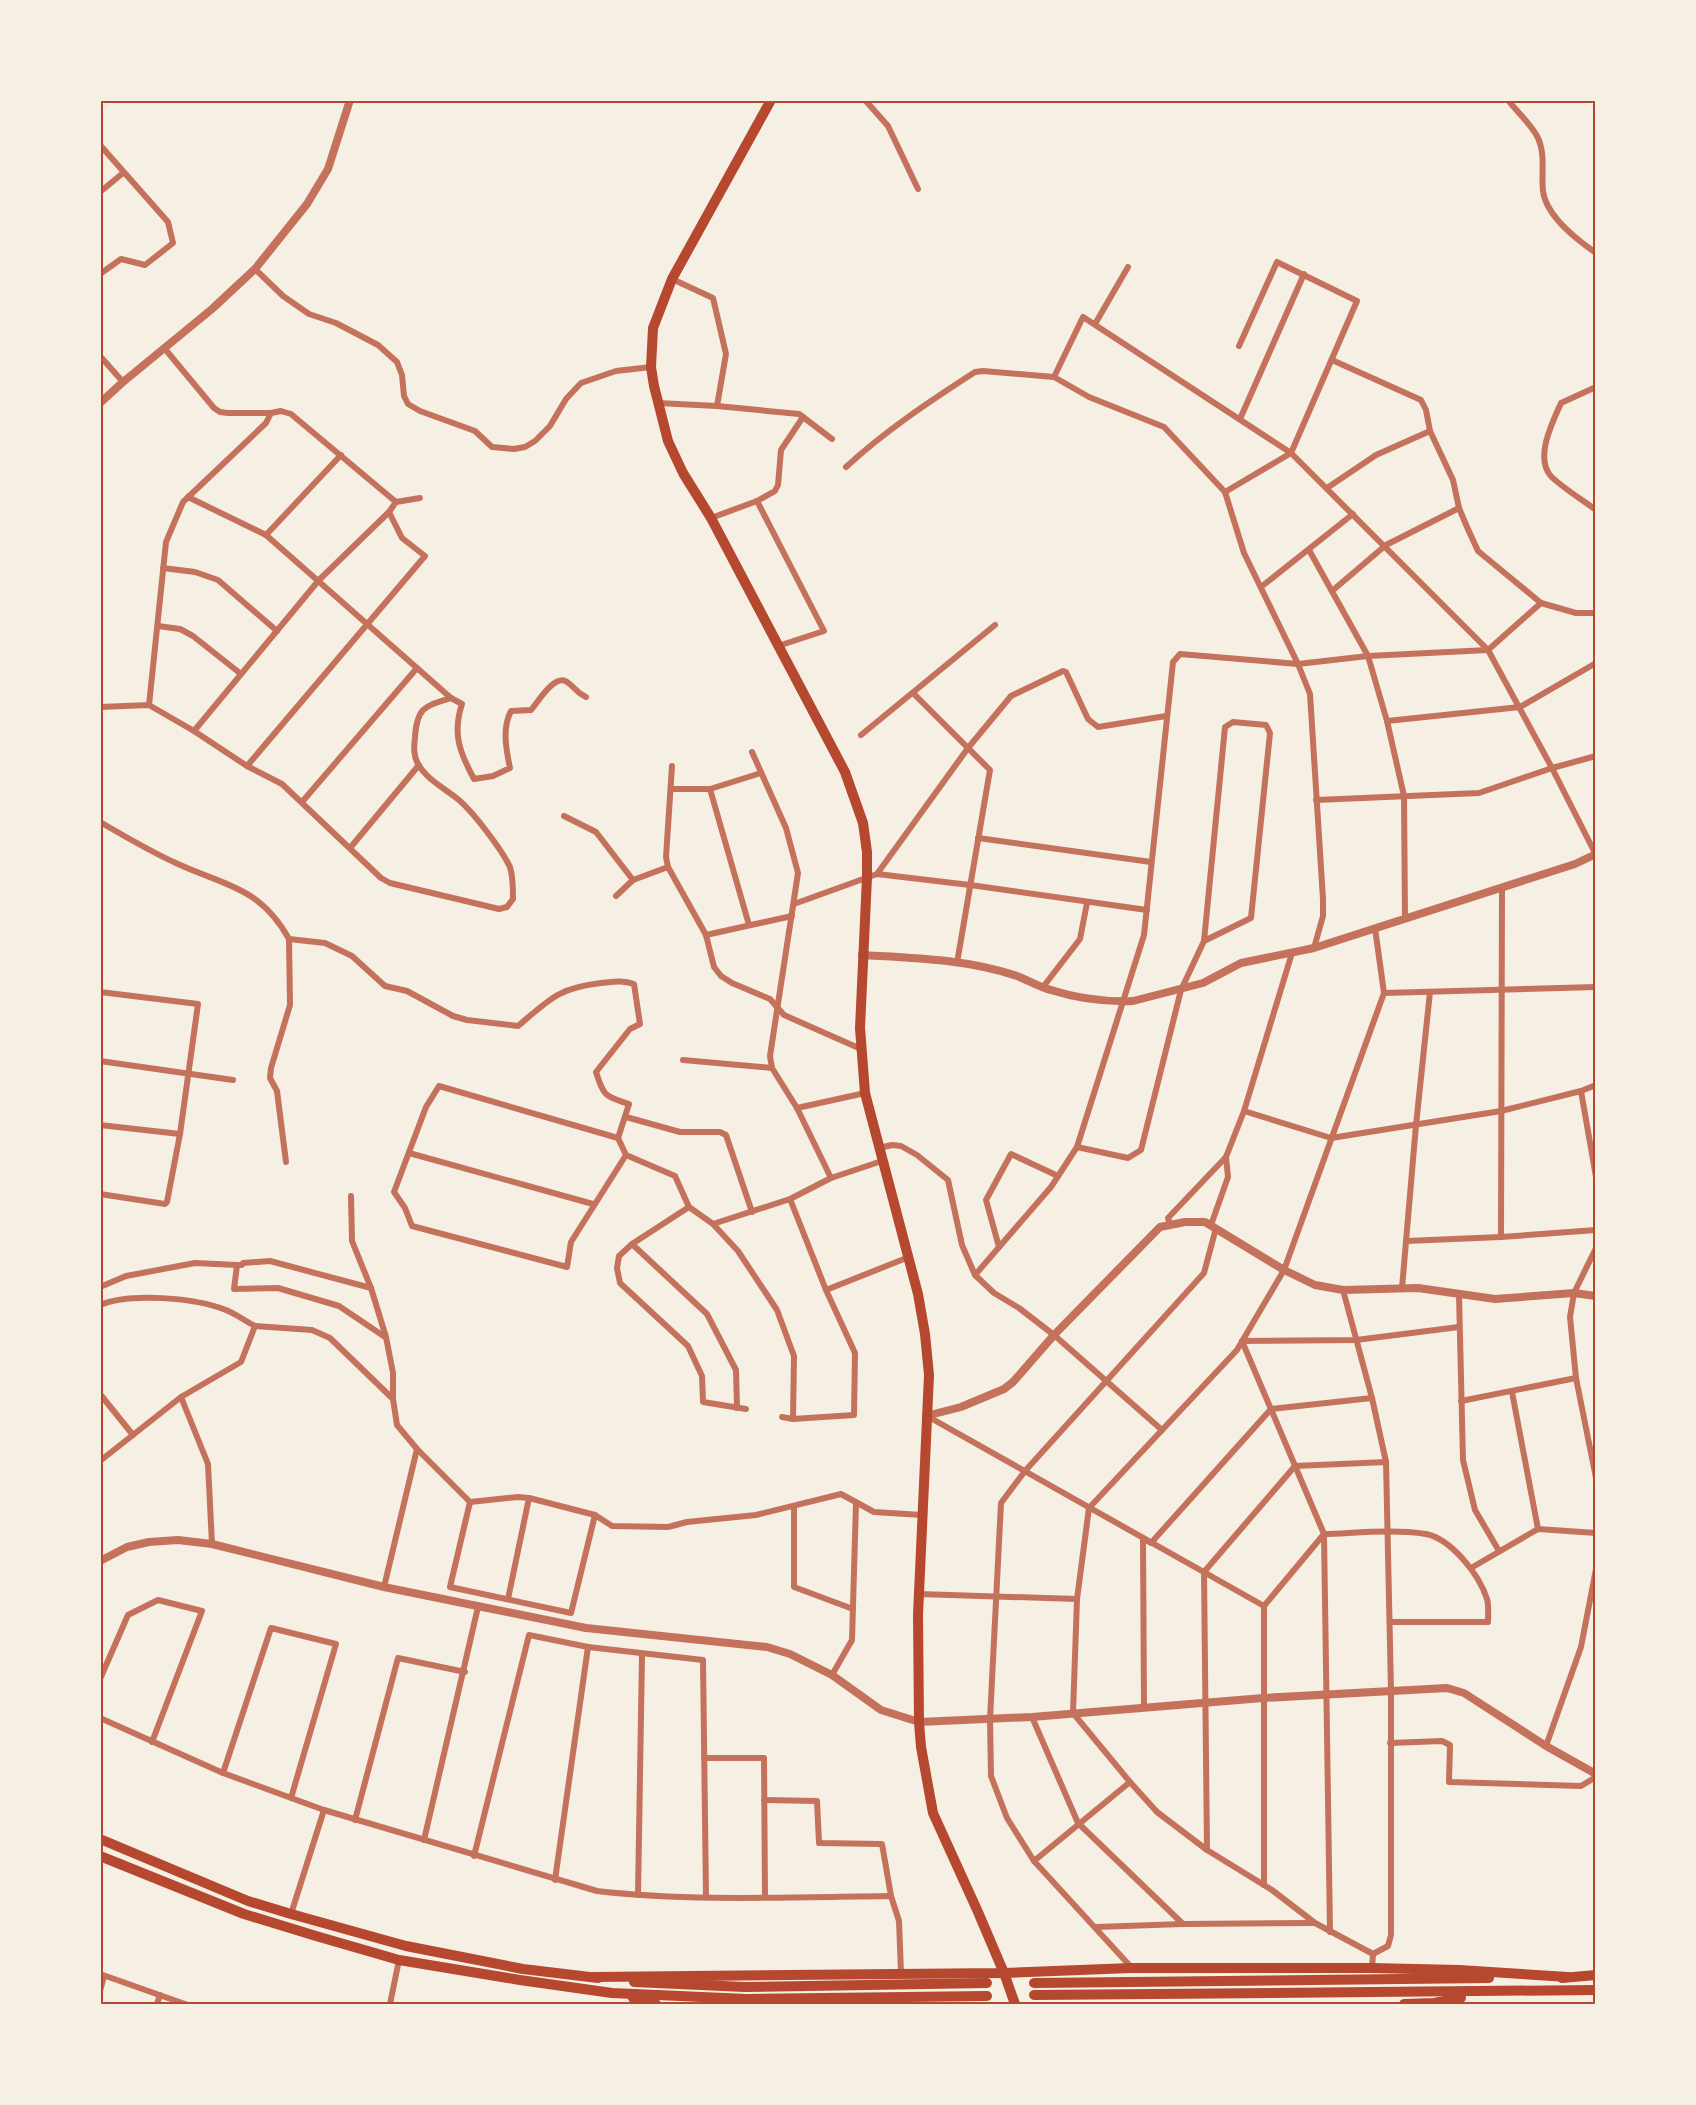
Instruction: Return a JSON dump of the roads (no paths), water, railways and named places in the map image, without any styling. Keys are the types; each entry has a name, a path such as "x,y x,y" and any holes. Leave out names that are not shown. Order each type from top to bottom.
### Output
{"main road":[{"path":"771,100 672,279 653,328 651,367 668,441 683,473 711,518 845,772 863,823 872,875 862,955 860,1028 865,1093 918,1294 929,1375 919,1594 918,1722 933,1813 1004,1973 1015,2004"},
{"path":"100,1839 248,1901 406,1946 523,1969 652,1984 745,1987 987,1983"},
{"path":"100,1856 244,1914 399,1960 520,1980 612,1993 747,1999 987,1996"},
{"path":"593,1977 1004,1973 1131,1968 1372,1968 1459,1970 1568,1977"},
{"path":"1034,1983 1596,1975"},
{"path":"1034,1995 1596,1990"},
{"path":"1404,2004 1434,2004 1491,1992"},
{"path":"612,1993 656,2004"}],"street":[{"path":"100,403 212,309 255,268 307,204 328,169 350,100"},
{"path":"865,100 888,126 918,189"},
{"path":"1508,100 1538,137 1542,157 1543,193 1549,208 1574,236 1596,253"},
{"path":"100,145 168,222 173,243 145,266 121,259 100,274"},
{"path":"100,192 123,172"},
{"path":"1225,492 1291,453 1357,301 1277,262 1239,346"},
{"path":"1095,324 1128,267"},
{"path":"255,268 283,296 309,314 336,323 378,345 392,357 399,365 404,396 408,404 420,411 475,431 492,447 525,447 535,441 550,426 566,399 581,383 616,371 651,367"},
{"path":"1240,419 1304,274"},
{"path":"672,279 713,298 726,354 717,406"},
{"path":"862,955 945,960 1017,976 1072,996 1121,1002 1132,1001 1203,983 1241,963 1314,948 1575,864 1595,854 1552,768 1488,650 1386,545 1291,453 1083,317 1054,376"},
{"path":"165,349 214,408 228,413 281,411 291,414 396,502"},
{"path":"100,356 123,382"},
{"path":"1332,360 1421,400 1426,410 1430,431 1453,480 1459,508 1478,551 1541,603 1576,613 1596,613"},
{"path":"846,467 876,440 975,372 996,371 1054,376 1089,397 1164,426 1225,492 1244,553 1298,664 1310,694 1323,908 1314,948"},
{"path":"1596,387 1561,403 1549,429 1543,461 1550,475 1596,510"},
{"path":"658,403 799,414 832,438"},
{"path":"149,705 166,542 183,502 266,423 271,413"},
{"path":"711,518 757,501 775,491 778,485 781,450 803,417"},
{"path":"1327,488 1376,454 1430,431"},
{"path":"266,535 341,455"},
{"path":"188,497 266,535 451,698 462,704 456,726 460,753 474,779 493,776 510,768 506,745 507,719 511,711 531,710 555,681 567,682 577,693 586,697"},
{"path":"194,730 319,580 389,512 396,502 420,498"},
{"path":"757,501 824,631 778,646"},
{"path":"1332,591 1386,545 1459,508"},
{"path":"247,766 425,556 402,538 389,512"},
{"path":"1261,588 1353,514"},
{"path":"1309,549 1368,656 1387,721 1404,796 1405,918"},
{"path":"164,568 195,572 218,580 277,631"},
{"path":"975,1275 1051,1187 1077,1147 1144,935 1173,662 1180,654 1298,664 1368,656 1488,650 1541,603"},
{"path":"861,735 995,625"},
{"path":"158,626 180,629 193,636 241,674"},
{"path":"1387,721 1520,707 1596,663"},
{"path":"302,802 417,668"},
{"path":"872,875 968,748 1011,696 1063,671 1066,672 1088,719 1098,727 1166,716"},
{"path":"913,693 990,770 957,963"},
{"path":"100,707 149,705 194,730 247,766 282,784 381,878 390,883 499,909 507,907 513,899 510,868 486,831 460,801 434,781 419,765 414,753 416,721 419,712 428,705 451,698"},
{"path":"1077,1147 1128,1158 1141,1150 1181,990 1204,940 1224,727 1233,722 1266,725 1270,733 1251,918 1204,940"},
{"path":"752,752 786,828 798,873 770,1056 772,1068 797,1108 831,1178"},
{"path":"1316,800 1479,793 1552,768 1596,756"},
{"path":"350,848 419,765"},
{"path":"672,766 666,857 668,867 706,935 714,967 721,976 732,983 770,999 784,1015 861,1049"},
{"path":"671,789 710,789 761,773"},
{"path":"710,789 749,926"},
{"path":"564,816 596,832 633,880"},
{"path":"100,822 179,865 251,895 264,906 289,939 290,1005 270,1078 277,1091 286,1162"},
{"path":"978,838 1151,862"},
{"path":"616,896 633,880 668,867"},
{"path":"794,904 872,875 970,885 1147,910"},
{"path":"1501,1237 1502,887"},
{"path":"1043,987 1080,939 1087,903"},
{"path":"706,935 792,916"},
{"path":"1373,1954 1315,1923 1264,1885 1207,1850 1157,1812 1073,1713 1077,1599 1089,1508 1237,1350 1284,1270 1384,993 1375,928"},
{"path":"289,939 325,943 352,956 385,986 407,991 453,1016 467,1020 518,1026 558,993 575,986 624,981 634,984 640,1024 630,1029 596,1072 606,1096 629,1104 618,1138 626,1155 675,1176 689,1207 713,1224 738,1251 777,1310 794,1356 794,1419"},
{"path":"1170,1224 1168,1218 1226,1156 1244,1111 1292,953"},
{"path":"1384,993 1596,987"},
{"path":"100,992 198,1004 180,1134 165,1204 100,1194"},
{"path":"1402,1288 1430,992"},
{"path":"683,1060 772,1068"},
{"path":"100,1061 232,1080"},
{"path":"1244,1111 1331,1137 1501,1111 1581,1091 1596,1085"},
{"path":"618,1138 439,1086 426,1107 394,1191 405,1208 412,1226 567,1267 571,1242 626,1155"},
{"path":"1581,1091 1596,1176"},
{"path":"797,1108 865,1093"},
{"path":"626,1117 680,1132 720,1132 726,1135 752,1212"},
{"path":"100,1125 180,1134"},
{"path":"879,1148 892,1145 901,1146 917,1155 948,1180 962,1245 975,1275 994,1293 1019,1308 1054,1335 1162,1430"},
{"path":"409,1153 594,1204"},
{"path":"999,1247 987,1200 1011,1154 1058,1176"},
{"path":"1131,1968 1034,1861 1007,1818 992,1776 990,1719 1001,1503 1024,1471 1204,1273 1228,1177 1226,1156"},
{"path":"713,1224 790,1199 831,1178 882,1161"},
{"path":"351,1196 352,1241 371,1288 386,1337 393,1373 393,1399 397,1425 470,1503"},
{"path":"782,1417 794,1419 854,1415 855,1353 826,1290 790,1199"},
{"path":"689,1207 632,1244 619,1256 617,1268 620,1283 688,1346 702,1376 703,1402 746,1410"},
{"path":"926,1416 960,1407 1004,1389 1013,1382 1054,1335 1160,1227 1170,1224 1206,1222 1284,1270 1315,1285 1343,1290 1402,1288 1495,1299 1574,1293 1596,1296"},
{"path":"1406,1240 1501,1237 1596,1230"},
{"path":"632,1244 706,1314 736,1370 737,1408"},
{"path":"1596,1248 1574,1293 1570,1317 1576,1378 1596,1478"},
{"path":"826,1290 909,1257"},
{"path":"100,1287 126,1276 195,1263 237,1265 270,1262 371,1288"},
{"path":"237,1265 234,1289 278,1288 339,1306 386,1337"},
{"path":"1343,1290 1372,1398 1386,1462 1391,1690 1391,1935 1388,1946 1373,1954"},
{"path":"1459,1295 1463,1460 1475,1510 1499,1551"},
{"path":"100,1305 143,1297 185,1301 225,1310 255,1326 312,1330 330,1338 393,1399"},
{"path":"100,1461 181,1397 241,1362 255,1326"},
{"path":"1242,1341 1356,1340 1459,1328"},
{"path":"1242,1341 1324,1534 1330,1932"},
{"path":"1461,1401 1576,1378"},
{"path":"1512,1392 1538,1529"},
{"path":"100,1394 133,1435"},
{"path":"181,1397 208,1464 212,1544"},
{"path":"1151,1543 1271,1409 1372,1398"},
{"path":"926,1416 1264,1606"},
{"path":"384,1587 417,1449"},
{"path":"1207,1850 1204,1572 1295,1466 1386,1462"},
{"path":"470,1503 518,1497 529,1498 595,1515 612,1527 668,1527 687,1522 756,1515 841,1494 874,1512 922,1515"},
{"path":"508,1599 529,1498"},
{"path":"470,1503 450,1587 571,1613 595,1515"},
{"path":"832,1675 852,1640 856,1503"},
{"path":"794,1506 794,1587 854,1609"},
{"path":"1471,1568 1538,1529 1551,1528 1596,1533"},
{"path":"1264,1885 1264,1606 1324,1534 1388,1532 1427,1534 1446,1542 1471,1568 1487,1599 1488,1622 1390,1622"},
{"path":"1143,1538 1144,1707"},
{"path":"100,1561 127,1547 149,1542 178,1540 212,1544 384,1587 586,1628 767,1647 790,1654 832,1675 881,1710 918,1722 1032,1717 1263,1698 1447,1688 1464,1693 1596,1775 1581,1786 1449,1782 1450,1745 1442,1741 1390,1743"},
{"path":"1546,1746 1581,1647 1596,1569"},
{"path":"919,1594 1077,1599"},
{"path":"100,1679 128,1615 158,1600 202,1611 152,1742"},
{"path":"424,1840 465,1672 478,1607"},
{"path":"223,1773 270,1628 336,1644 291,1798"},
{"path":"474,1856 529,1635 588,1647 704,1659 706,1897"},
{"path":"555,1880 588,1647"},
{"path":"638,1895 642,1654"},
{"path":"355,1820 398,1658 465,1672"},
{"path":"1032,1717 1078,1823 1183,1924"},
{"path":"100,1718 223,1773 324,1810 597,1891 706,1897 891,1896"},
{"path":"704,1758 764,1758 765,1897"},
{"path":"1034,1861 1130,1782"},
{"path":"764,1800 818,1801 819,1843 882,1844 891,1896 899,1921 902,1973"},
{"path":"291,1914 324,1810"},
{"path":"1096,1927 1315,1923"},
{"path":"1372,1968 1373,1954"},
{"path":"390,2004 399,1960"},
{"path":"100,1991 102,1975 185,2004"},
{"path":"157,2004 160,1995"}]}
